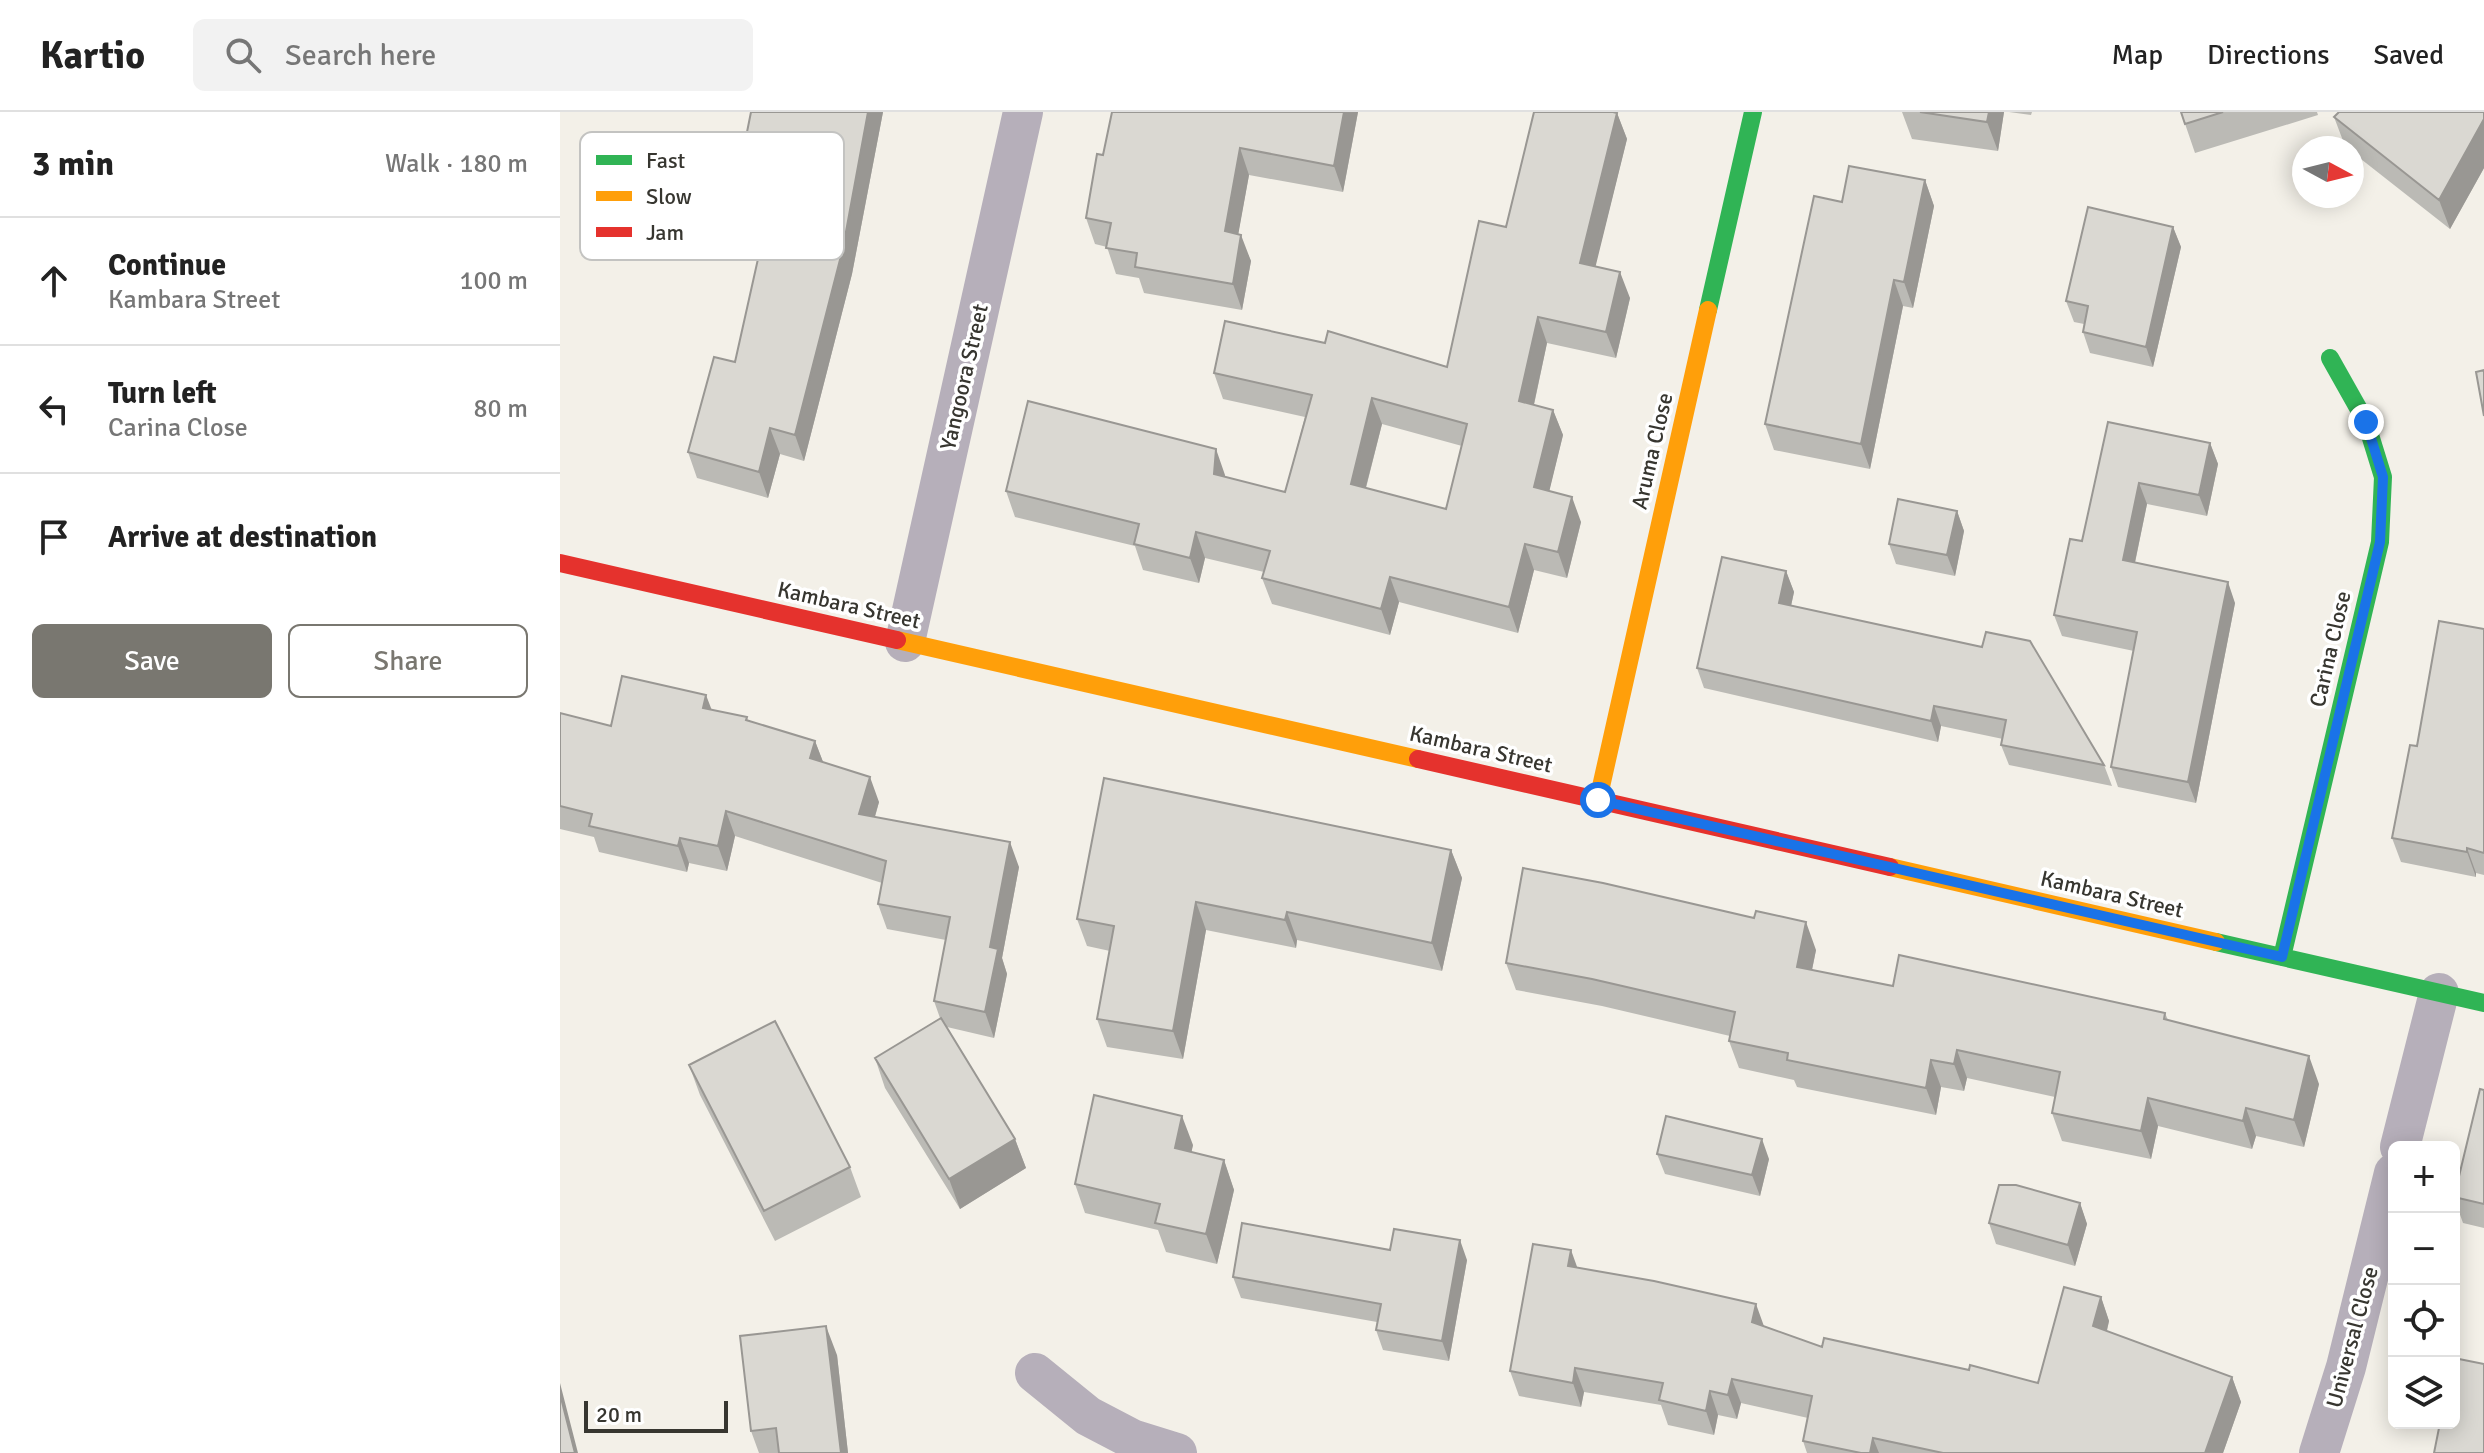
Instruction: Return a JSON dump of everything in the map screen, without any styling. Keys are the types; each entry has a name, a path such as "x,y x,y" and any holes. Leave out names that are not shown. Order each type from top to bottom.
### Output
{"street":[{"name":"Yangoora Street","path":"905,642 1023,112"},
{"name":"Aruma Close","path":"1598,800 1753,112"},
{"name":"Carina Close","path":"2282,957 2380,542 2383,477 2366,422 2330,358"},
{"name":"Kambara Street","path":"560,563 2484,1003"},
{"path":"2402,1141 2439,993"},
{"name":"Universal Close","path":"2319,1453 2346,1367 2388,1197"},
{"path":"1035,1373 1088,1416 1132,1439 1177,1453"}],"building":[{"path":"751,112 868,112 844,243 844,132 747,132"},
{"path":"1112,112 1344,112 1334,166 1240,148 1225,231 1241,235 1233,284 1135,267 1137,253 1106,248 1111,223 1086,218 1097,154 1103,155"},
{"path":"1534,112 1617,113 1580,263 1620,272 1606,332 1538,317 1519,401 1553,410 1534,487 1572,497 1558,552 1525,544 1509,607 1390,577 1381,609 1262,578 1270,551 1196,532 1190,558 1134,544 1139,524 1006,491 1028,401 1216,449 1214,474 1285,492 1312,395 1214,373 1225,321 1325,343 1328,331 1447,367 1479,221 1506,227","holes":["1372,398 1467,424 1446,509 1351,484"]},
{"path":"1920,112 1989,112 1987,122"},
{"path":"2181,112 2223,112 2185,124"},
{"path":"2339,112 2484,112 2484,119 2439,200 2364,141 2364,136 2358,136 2334,117"},
{"path":"1849,166 1925,180 1904,282 1894,280 1861,444 1765,424 1814,196 1842,202"},
{"path":"2088,207 2173,227 2146,347 2083,332 2088,306 2066,301"},
{"path":"758,260 840,260 795,435 770,428 759,472 688,452 714,357 735,362"},
{"path":"2484,370 2484,416 2476,372"},
{"path":"2108,422 2210,443 2199,495 2139,483 2123,560 2228,582 2188,782 2111,767 2137,632 2054,615 2070,539 2082,541"},
{"path":"1898,499 1957,511 1947,555 1889,544"},
{"path":"1722,557 1786,571 1779,603 1982,647 1986,632 2030,641 2104,765 2001,745 2006,720 1934,706 1931,721 1697,668"},
{"path":"2439,621 2484,629 2484,853 2392,838 2410,745 2417,746"},
{"path":"622,676 706,695 703,708 747,717 746,720 815,741 810,758 870,777 859,814 1010,842 990,947 998,949 985,1012 934,1001 950,917 878,904 886,861 726,811 718,846 680,838 678,846 589,826 592,814 560,806 560,713 611,726"},
{"path":"1104,778 1451,850 1432,943 1287,912 1285,920 1196,902 1173,1031 1097,1019 1114,926 1077,919"},
{"path":"1523,868 1754,918 1756,911 1806,922 1797,967 1893,986 1899,955 2165,1013 2164,1019 2309,1056 2294,1120 2246,1108 2243,1121 2148,1098 2141,1131 2052,1113 2060,1072 1957,1050 1954,1064 1931,1060 1926,1088 1787,1060 1788,1053 1729,1041 1735,1012 1506,963"},
{"path":"941,1018 1015,1139 949,1179 875,1058"},
{"path":"775,1021 850,1167 764,1211 689,1065"},
{"path":"2480,1089 2484,1090 2484,1204 2460,1198 2460,1172"},
{"path":"1094,1095 1182,1116 1175,1148 1224,1160 1206,1234 1155,1223 1160,1204 1075,1184"},
{"path":"1666,1116 1762,1139 1752,1175 1657,1154"},
{"path":"1999,1185 2016,1185 2080,1203 2068,1245 1989,1223"},
{"path":"1242,1223 1390,1250 1394,1229 1460,1240 1442,1341 1376,1330 1381,1304 1233,1277"},
{"path":"1533,1244 1571,1250 1568,1266 1756,1304 1752,1322 1822,1347 1824,1338 1969,1370 1970,1365 2038,1383 2064,1287 2101,1297 2093,1326 2232,1377 2205,1453 1943,1453 1873,1438 1870,1453 1861,1453 1803,1441 1812,1396 1732,1379 1728,1395 1710,1391 1706,1411 1659,1400 1663,1383 1575,1368 1573,1383 1510,1371"},
{"path":"826,1326 841,1453 779,1453 776,1428 751,1431 740,1336"},
{"path":"2460,1359 2484,1364 2484,1453 2434,1453 2439,1429 2460,1429"},
{"path":"560,1394 575,1453 560,1453"}],"traffic: fast":[{"path":"1708,310 1753,112"},
{"path":"2282,957 2380,542 2383,477 2366,422 2330,358"},
{"path":"2216,942 2484,1003"}],"traffic: slow":[{"path":"1598,800 1708,310"},
{"path":"897,640 1418,759"},
{"path":"1890,867 2216,942"}],"traffic: jam":[{"path":"560,563 897,640"},
{"path":"1418,759 1890,867"}],"route":[{"path":"1598,800 2282,957 2380,542 2383,477 2366,422"}]}
